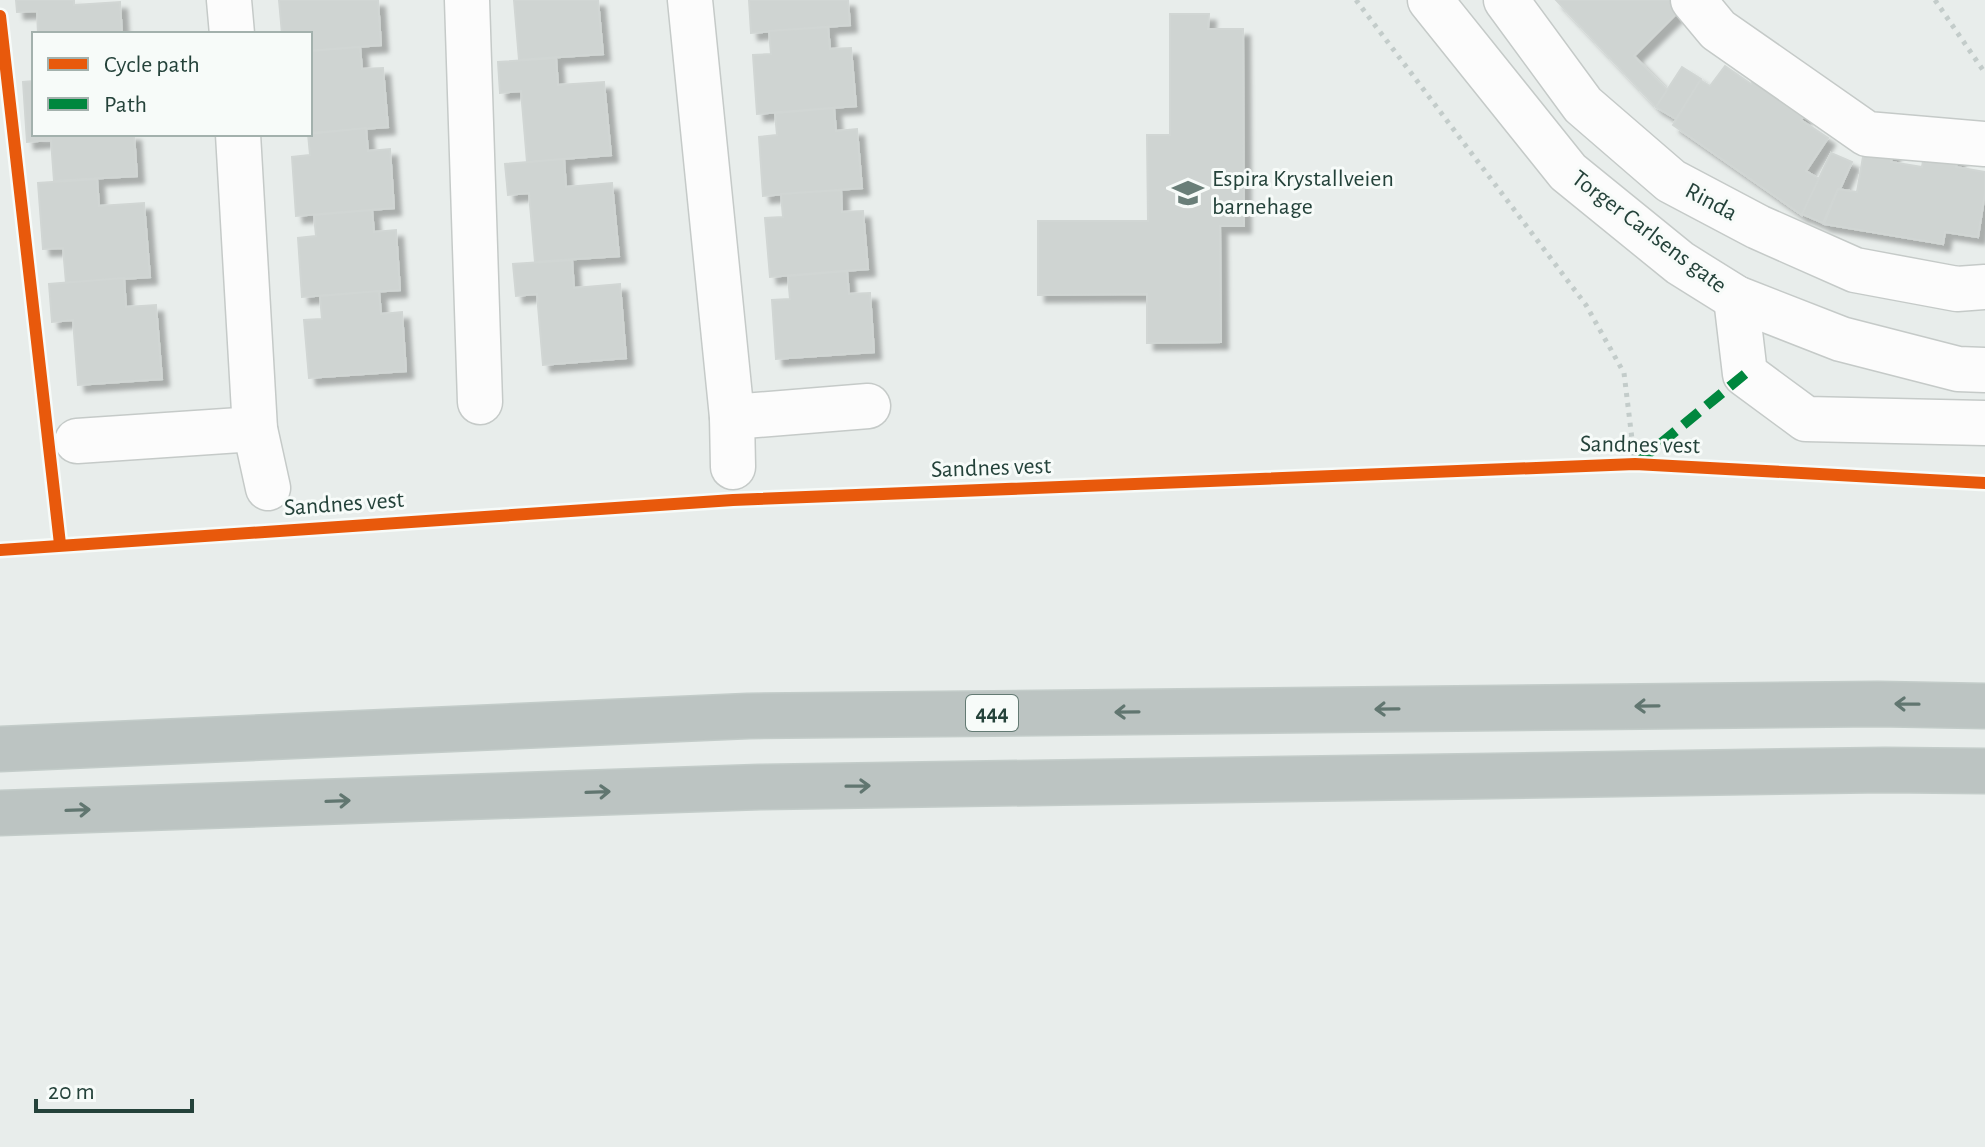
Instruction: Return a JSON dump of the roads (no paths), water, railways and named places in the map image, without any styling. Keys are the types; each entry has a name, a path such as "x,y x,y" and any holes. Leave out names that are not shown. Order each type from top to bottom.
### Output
{"highway":[{"name":"444","path":"0,749 748,716 1878,704 1985,706"},
{"path":"0,813 760,787 1985,771"}],"street":[{"path":"229,0 232,32"},
{"path":"467,0 480,402"},
{"path":"690,0 732,417 733,467"},
{"name":"Torger Carlsens gate","path":"1430,0 1568,172 1680,263 1736,298 1841,339 1958,369 1985,370"},
{"name":"Rinda","path":"1506,0 1583,105 1671,181 1758,227 1855,270 1957,289 1985,287"},
{"path":"1693,0 1718,30 1867,134 1985,144"},
{"path":"238,136 255,429 268,488"},
{"path":"1736,298 1745,374 1806,419 1985,423"},
{"path":"732,417 868,406"},
{"path":"77,441 255,429"}],"place":[{"name":"Espira Krystallveien barnehage","path":"1188,193"}]}
